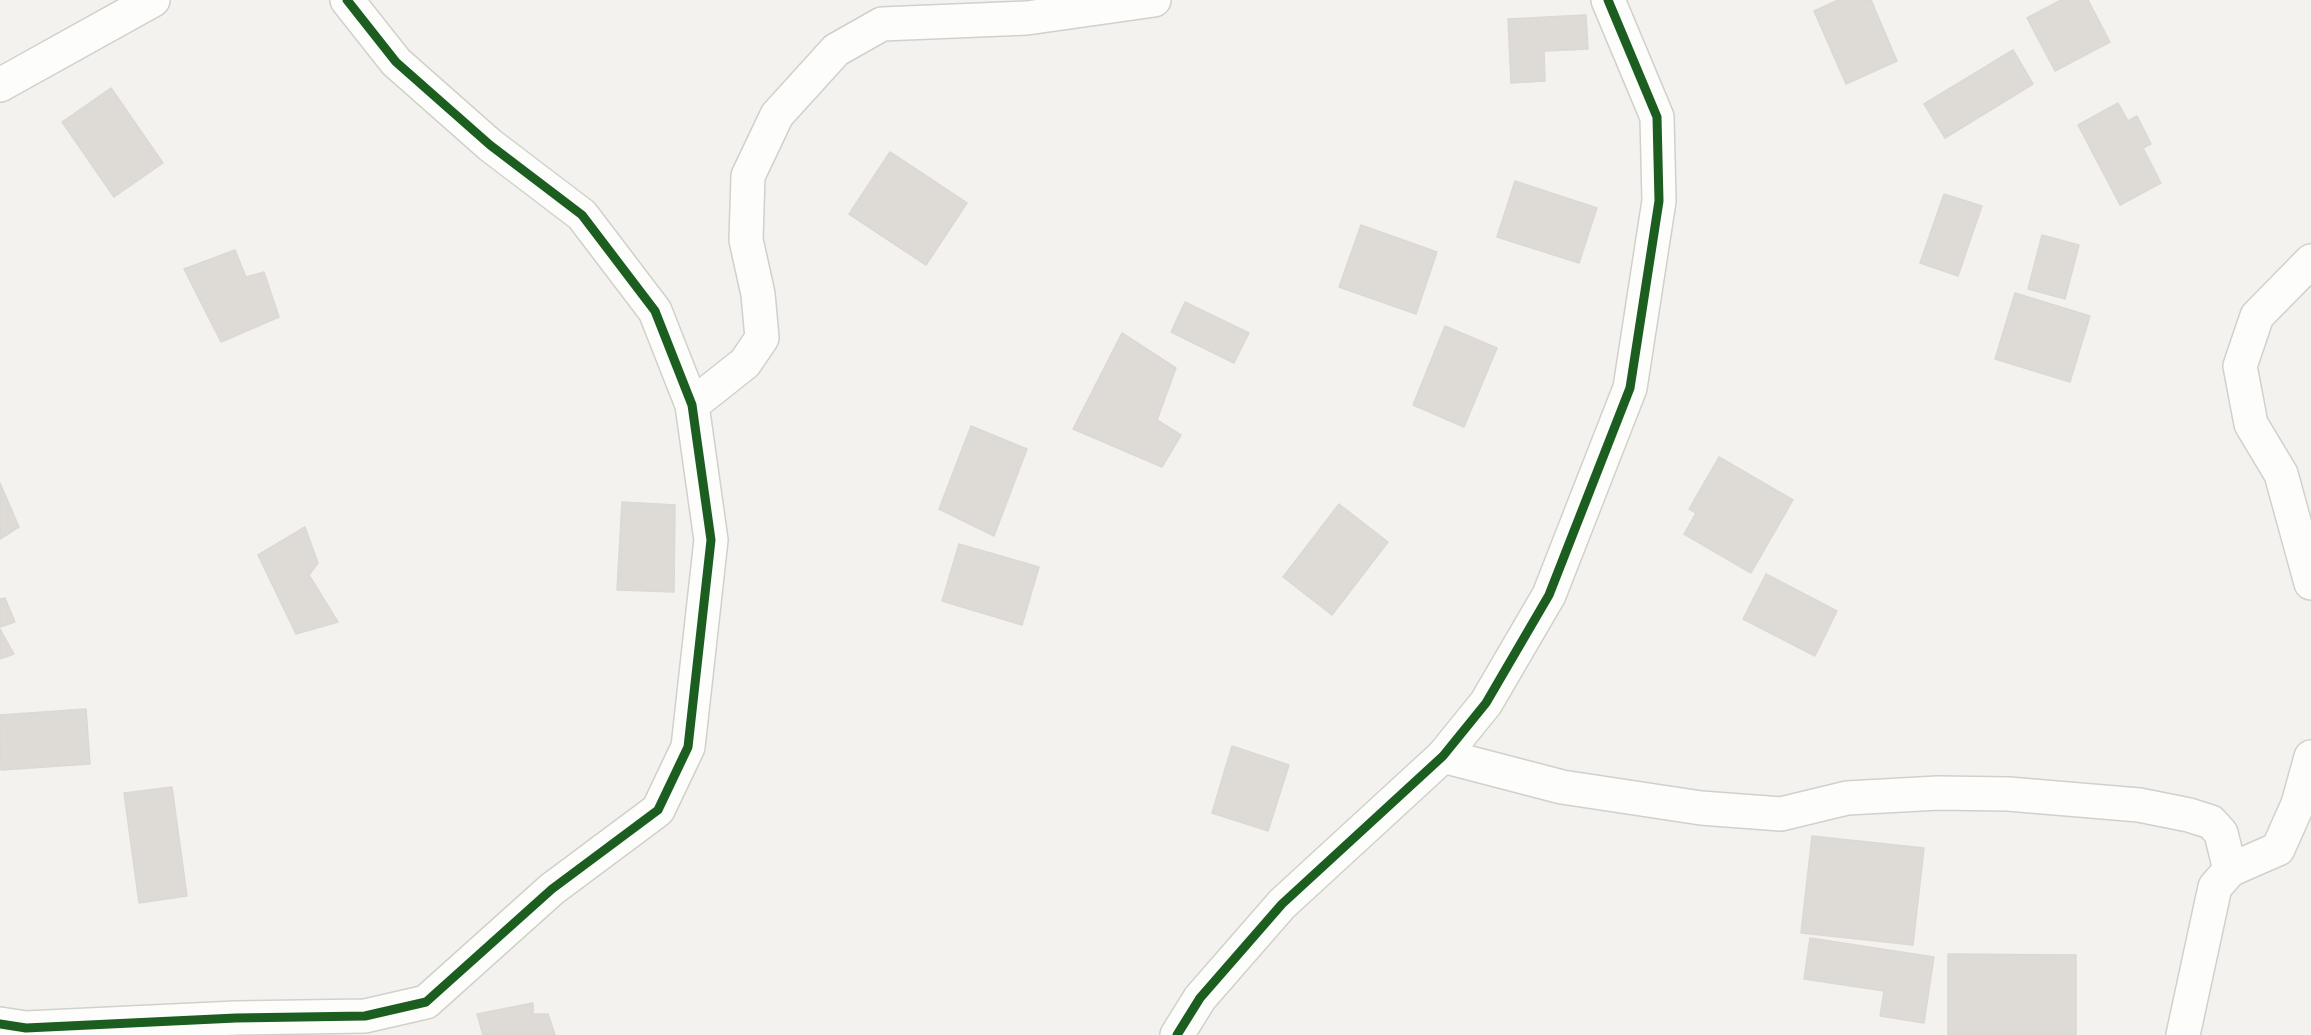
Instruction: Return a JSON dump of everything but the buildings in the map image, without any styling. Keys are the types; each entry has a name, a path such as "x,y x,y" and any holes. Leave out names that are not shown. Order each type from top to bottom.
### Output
{"street":[{"path":"0,85 153,0"},
{"path":"0,1024 26,1028 236,1018 365,1016 426,1002 552,889 658,810 688,747 711,540 692,405 655,311 582,215 490,145 396,62 347,0"},
{"path":"692,405 745,363 762,338 758,294 746,240 748,176 777,115 836,50 882,24 1028,18 1154,0"},
{"path":"1177,1035 1200,998 1282,904 1443,756 1486,704 1549,595 1630,388 1659,201 1657,117 1608,0"},
{"path":"2311,261 2257,316 2240,366 2251,423 2281,474 2311,583"},
{"path":"1443,756 1562,787 1735,811 1781,814 1847,798 1938,793 2008,794 2139,805 2211,822 2221,833 2230,870"},
{"path":"2183,1035 2215,886 2230,870 2278,849 2298,804 2311,758"}],"cycle path":[{"path":"0,1024 26,1028 236,1018 365,1016 426,1002 552,889 658,810 688,747 711,540 692,405 655,311 582,215 490,145 396,62 347,0"},
{"path":"1177,1035 1200,998 1282,904 1443,756 1486,703 1549,595 1630,388 1659,201 1657,117 1608,0"}]}
